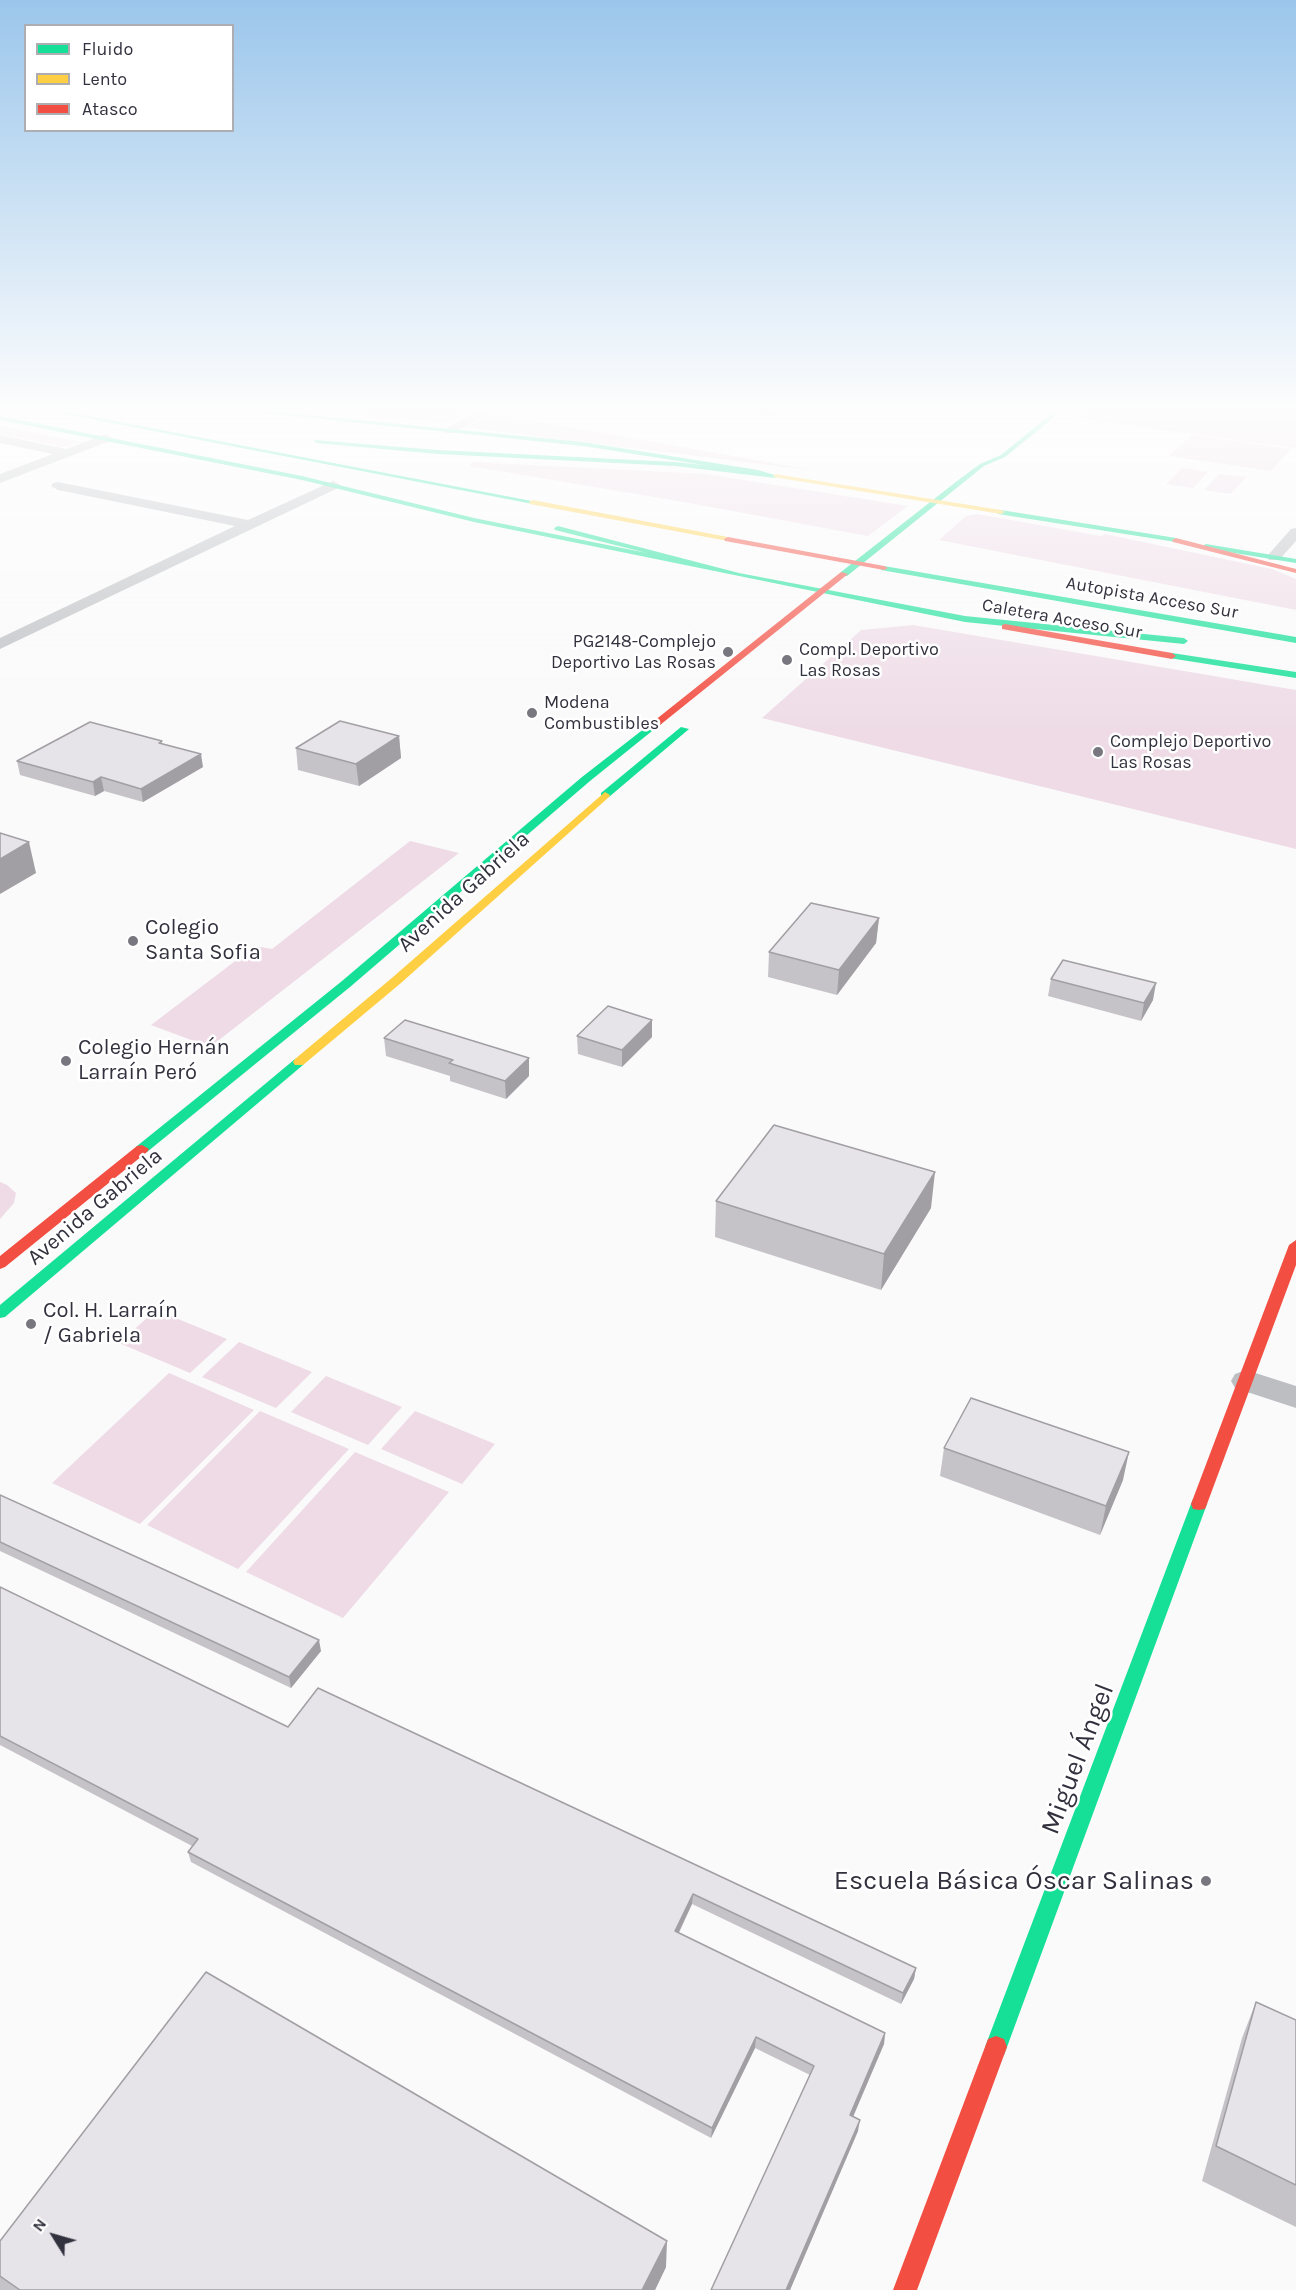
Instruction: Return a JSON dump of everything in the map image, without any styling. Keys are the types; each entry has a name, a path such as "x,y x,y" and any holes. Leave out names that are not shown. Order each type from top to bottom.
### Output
{"main road":[{"path":"461,517 822,592 848,603"},
{"path":"513,517 739,575"},
{"name":"Autopista Acceso Sur","path":"612,517 878,567 1296,640"},
{"name":"Autopista Acceso Sur","path":"675,517 911,561 1296,626"},
{"name":"Avenida Gabriela","path":"0,1264 346,984 586,779 916,517"},
{"path":"1035,517 1296,561"},
{"path":"1176,540 1296,571"},
{"path":"830,610 848,603 864,582 899,553"},
{"path":"771,582 791,592 801,603 802,608"},
{"name":"Caletera Acceso Sur","path":"848,603 903,607 1125,649 1296,675"},
{"path":"965,619 1047,630 1196,642"},
{"path":"1260,648 1296,651"},
{"name":"Avenida Gabriela","path":"0,1313 353,1017 606,794 699,717"},
{"name":"Miguel Ángel","path":"905,2290 1296,1245"}],"street":[{"path":"210,517 250,525"},
{"path":"0,644 267,517"},
{"path":"1274,557 1296,532"},
{"path":"1246,1381 1296,1397"}],"shaded area":[{"path":"764,517 894,517 868,536"},
{"path":"965,517 993,517 1101,536 1105,534 1272,569 1296,579 1296,610 939,540"},
{"name":"Complejo Deportivo Las Rosas","path":"913,625 1296,690 1296,849 762,718 861,630"},
{"path":"410,841 459,853 210,1047 151,1025 255,946 272,949"},
{"path":"0,1182 16,1193 14,1203 0,1219"},
{"path":"156,1310 227,1339 190,1373 119,1343"},
{"path":"239,1342 312,1372 276,1408 202,1377"},
{"path":"169,1373 254,1410 140,1524 52,1483"},
{"path":"326,1376 402,1407 368,1445 291,1412"},
{"path":"260,1411 349,1449 238,1569 147,1525"},
{"path":"415,1411 495,1444 462,1484 381,1449"},
{"path":"355,1452 449,1492 343,1618 246,1572"}],"building":[{"path":"340,721 399,736 356,764 296,748"},
{"path":"90,722 201,754 141,789 101,777 93,782 17,761"},
{"path":"0,833 29,842 0,859"},
{"path":"811,903 879,918 839,970 769,952"},
{"path":"1063,960 1156,983 1144,1003 1051,979"},
{"path":"608,1006 652,1020 622,1050 577,1036"},
{"path":"405,1020 529,1058 505,1081 449,1063 453,1060 384,1038"},
{"path":"774,1125 935,1172 884,1254 716,1201"},
{"path":"971,1398 1129,1452 1106,1506 944,1448"},
{"path":"0,1495 319,1640 289,1677 0,1542"},
{"path":"0,1587 288,1727 318,1688 916,1968 903,1993 693,1894 675,1931 885,2033 850,2115 860,2120 786,2290 711,2290 814,2066 756,2037 712,2128 188,1852 198,1839 0,1736"},
{"path":"206,1972 667,2241 642,2290 20,2290 0,2276 0,2241"},
{"path":"1256,2002 1296,2020 1296,2185 1216,2146"}],"traffic: fast":[{"path":"461,517 682,563"},
{"path":"844,574 915,517"},
{"path":"1031,517 1176,540"},
{"path":"558,528 739,575"},
{"path":"1206,546 1296,561"},
{"path":"884,568 1296,640"},
{"path":"739,575 965,619"},
{"path":"965,619 1184,641"},
{"path":"1172,656 1296,675"},
{"path":"142,1149 346,984 586,779 657,723"},
{"path":"605,795 684,729"},
{"path":"0,1313 299,1062"},
{"path":"996,2047 1199,1504"}],"traffic: slow":[{"path":"611,517 728,539"},
{"path":"299,1062 397,980 605,795"}],"traffic: jam":[{"path":"728,539 884,568"},
{"path":"1176,540 1296,571"},
{"path":"657,723 844,574"},
{"path":"1005,627 1172,656"},
{"path":"0,1264 142,1149"},
{"path":"1199,1504 1296,1245"},
{"path":"905,2290 996,2047"}],"place":[{"name":"PG2148-Complejo Deportivo Las Rosas","path":"728,652"},
{"name":"Compl. Deportivo Las Rosas","path":"787,660"},
{"name":"Modena Combustibles","path":"532,713"},
{"name":"Complejo Deportivo Las Rosas","path":"1098,752"},
{"name":"Colegio Santa Sofia","path":"133,941"},
{"name":"Colegio Hernán Larraín Peró","path":"66,1061"},
{"name":"Col. H. Larraín / Gabriela","path":"31,1324"},
{"name":"Escuela Básica Óscar Salinas","path":"1206,1881"}]}
